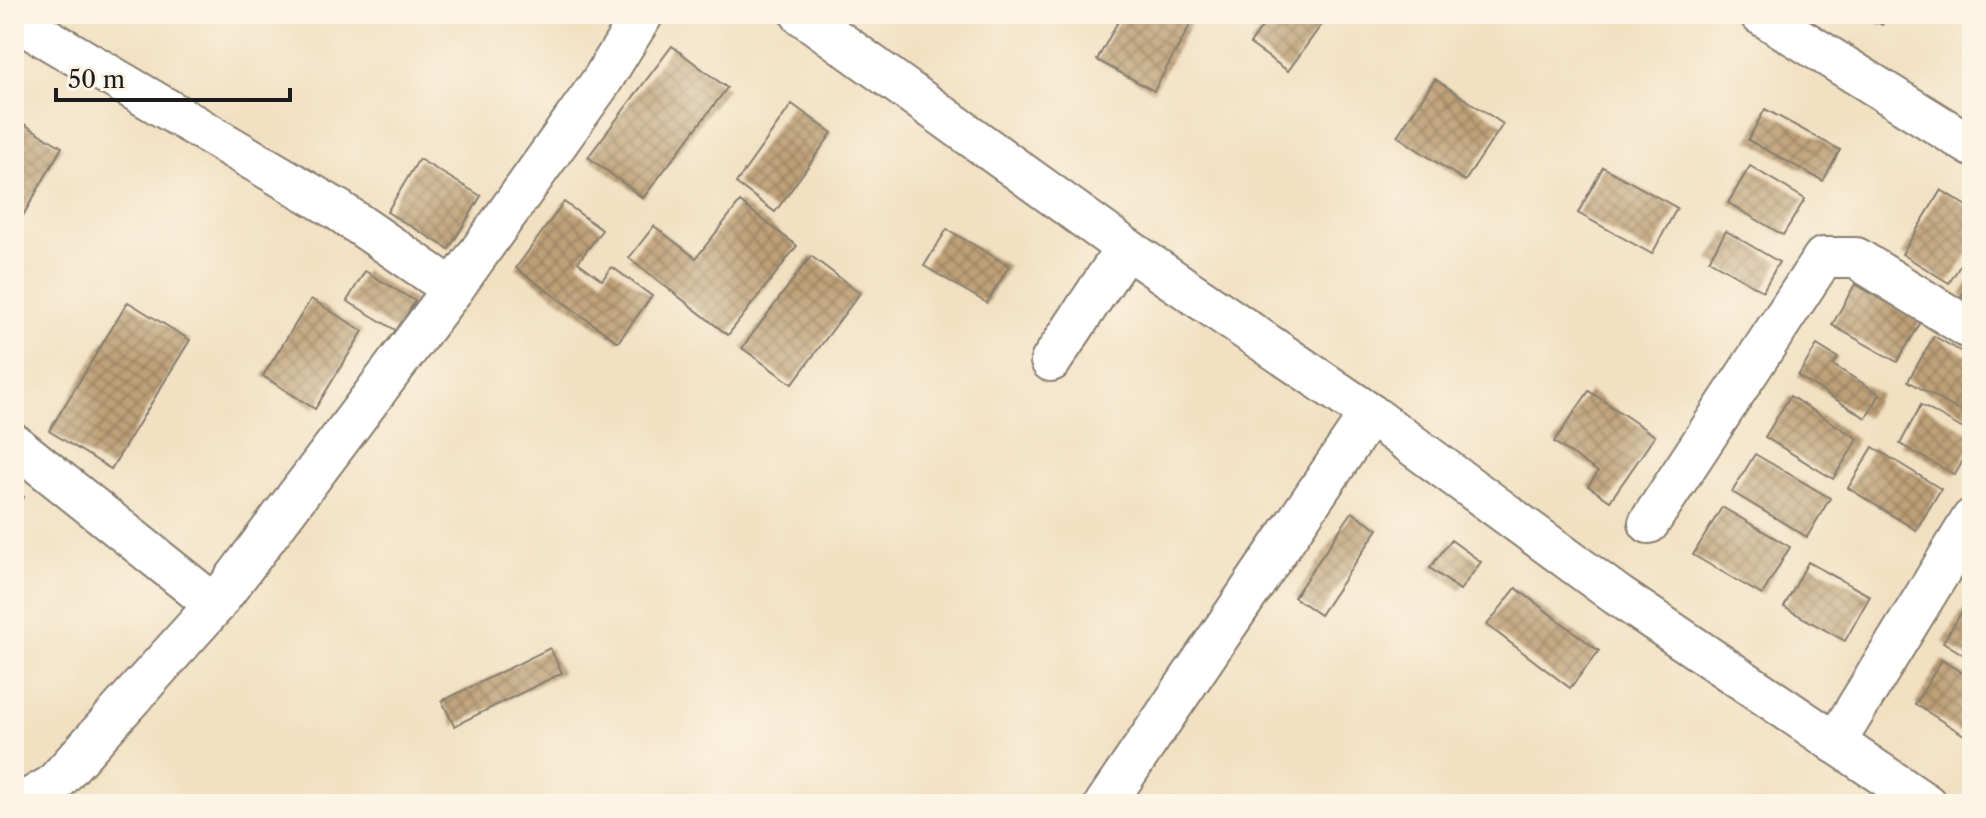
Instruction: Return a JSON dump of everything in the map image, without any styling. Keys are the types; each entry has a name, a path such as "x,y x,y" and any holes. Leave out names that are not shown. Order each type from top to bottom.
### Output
{"street":[{"path":"20,804 53,785 215,605 453,289 601,82 643,14"},
{"path":"801,14 1126,248 1370,414 1617,595 1926,804"},
{"path":"1760,14 1972,146"},
{"path":"14,19 338,210 453,289"},
{"path":"1051,361 1126,248"},
{"path":"1649,523 1823,258 1856,258 1972,330"},
{"path":"1105,804 1370,414"},
{"path":"14,444 215,605"},
{"path":"1835,743 1972,519"}],"building":[{"path":"1122,14 1195,16 1154,91 1097,60"},
{"path":"1271,14 1322,14 1327,17 1288,71 1250,44"},
{"path":"1863,14 1889,14 1882,25"},
{"path":"672,46 727,88 643,198 588,157"},
{"path":"1435,79 1503,124 1465,181 1397,136"},
{"path":"792,104 832,133 775,212 736,183"},
{"path":"1765,109 1840,150 1823,181 1748,140"},
{"path":"14,118 62,147 20,221 14,218"},
{"path":"419,159 481,196 449,249 387,212"},
{"path":"1750,166 1805,199 1783,235 1728,203"},
{"path":"1603,167 1677,208 1652,254 1578,213"},
{"path":"1941,190 1972,209 1972,247 1949,283 1902,254"},
{"path":"564,202 602,230 578,262 602,280 612,267 652,296 618,342 516,268"},
{"path":"740,202 797,246 728,335 629,258 654,226 696,258"},
{"path":"947,229 1009,266 987,303 924,266"},
{"path":"1726,231 1779,262 1763,291 1709,260"},
{"path":"811,256 860,293 792,384 742,348"},
{"path":"365,271 415,301 397,331 347,301"},
{"path":"1972,276 1972,302 1961,296"},
{"path":"1855,284 1921,322 1897,362 1832,325"},
{"path":"311,299 363,331 315,409 263,376"},
{"path":"128,302 190,340 111,469 49,431"},
{"path":"1934,336 1972,358 1972,418 1908,381"},
{"path":"1817,345 1838,358 1833,365 1880,394 1866,418 1798,376"},
{"path":"1589,391 1655,436 1610,501 1588,486 1598,472 1554,442"},
{"path":"1790,396 1858,439 1833,479 1765,437"},
{"path":"1921,405 1972,434 1972,444 1955,475 1900,444"},
{"path":"1873,447 1941,489 1916,530 1848,488"},
{"path":"1755,454 1830,498 1807,537 1732,492"},
{"path":"14,489 24,497 14,511"},
{"path":"1722,507 1790,547 1762,595 1693,555"},
{"path":"1352,512 1378,529 1320,615 1294,597"},
{"path":"1451,540 1481,562 1460,590 1430,568"},
{"path":"1808,562 1870,596 1845,641 1784,607"},
{"path":"1516,588 1599,651 1570,688 1487,625"},
{"path":"1972,600 1972,660 1943,642"},
{"path":"550,648 562,673 454,726 442,701"},
{"path":"1942,660 1972,679 1972,740 1915,704"}]}
